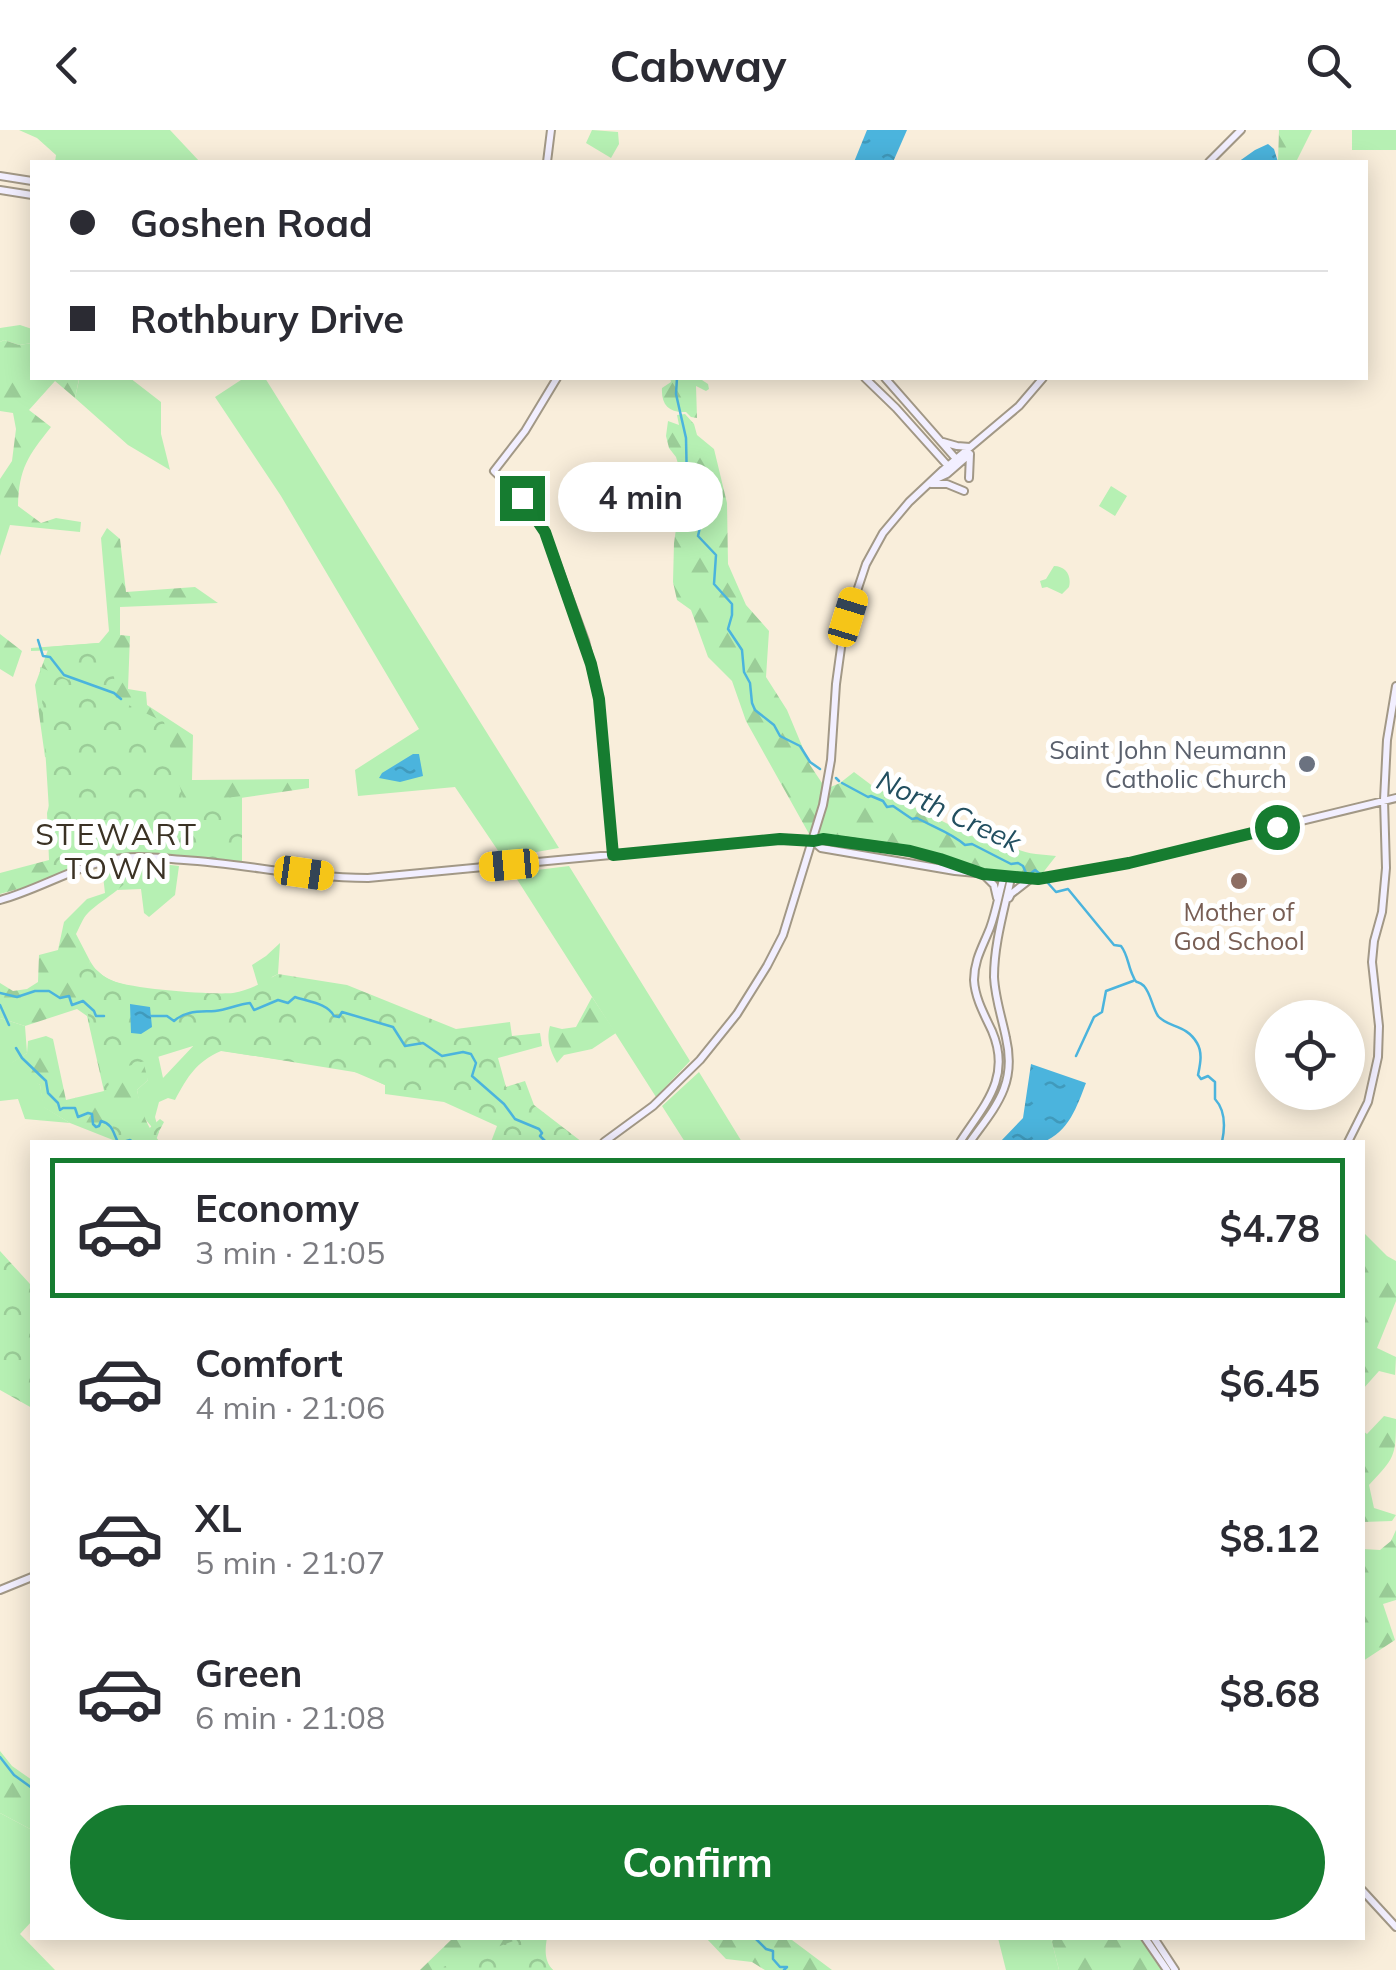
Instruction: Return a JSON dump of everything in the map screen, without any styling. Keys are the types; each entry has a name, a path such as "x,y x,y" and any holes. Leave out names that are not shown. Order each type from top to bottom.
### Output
{"street":[{"path":"547,160 551,130"},
{"path":"1211,160 1241,130"},
{"path":"0,176 30,181"},
{"path":"0,190 30,195"},
{"path":"556,380 526,431 494,471 522,498 545,532 588,654 599,699 613,855"},
{"path":"867,380 948,466"},
{"path":"887,380 957,460"},
{"path":"932,481 947,474 1042,380"},
{"path":"942,442 971,450"},
{"path":"932,449 936,463 932,481"},
{"path":"607,1140 647,1112 680,1081 722,1033 767,966 783,935 824,805 838,664 866,564 900,512 948,466 971,450"},
{"path":"970,478 971,450"},
{"path":"932,481 964,491"},
{"path":"1349,1140 1368,1102 1378,1057 1372,962 1386,868 1387,740 1396,686"},
{"path":"0,900 89,866 129,857 368,878 780,839 823,839 910,851 980,874 1052,878 1396,798"},
{"path":"980,874 994,885 997,899"},
{"path":"961,1140 998,1080 997,1045 978,1000 974,979 977,958 1008,877"},
{"path":"972,1140 996,1108 1008,1073 1008,1043 994,977 1008,877"},
{"path":"1006,903 1011,894 1032,879"},
{"path":"0,1590 30,1579"},
{"path":"1365,1893 1396,1927"},
{"path":"1147,1940 1171,1970"},
{"path":"1155,1940 1171,1970"}],"green space":[{"path":"19,130 170,130 198,160 55,160 56,155 37,138"},
{"path":"592,130 618,132 619,144 611,158 586,143"},
{"path":"1279,130 1312,130 1297,160 1278,160"},
{"path":"1352,130 1396,130 1396,150 1352,150"},
{"path":"20,325 30,328 30,343 0,342 0,328"},
{"path":"0,342 30,343 30,380 79,380 75,398 55,381 29,410 51,427 26,463 18,506 41,523 56,518 81,522 80,532 10,525 0,556 0,479 12,461 16,429 13,413 0,411"},
{"path":"79,380 133,380 161,402 161,434 170,470 128,445 75,398"},
{"path":"241,380 266,380 559,848 503,858 455,787 358,796 355,770 419,729 281,496 215,397"},
{"path":"702,380 708,384 706,391 696,386 697,418 665,403 662,388 671,382"},
{"path":"685,414 697,435 714,449 727,503 728,564 746,605 769,631 766,677 826,789 854,772 874,787 978,839 993,831 1019,850 1056,856 1038,879 983,874 910,851 813,841 746,721 732,681 708,657 691,610 677,600 673,582 674,543 683,480 666,436 668,421 679,425 677,415"},
{"path":"1111,486 1127,496 1115,516 1099,506"},
{"path":"107,528 120,539 126,592 195,587 218,603 120,607 120,635 130,636 128,689 146,692 147,705 193,735 192,780 309,779 309,788 179,807 45,757 35,685 49,647 99,643 109,631 101,538"},
{"path":"1054,566 1068,575 1069,587 1062,594 1042,588 1040,581 1046,579"},
{"path":"0,634 22,651 13,677 0,669"},
{"path":"111,642 116,699 164,722 184,803 242,796 242,862 135,856 53,874 40,667 69,680 68,650 31,648"},
{"path":"51,798 85,863 0,894 0,873 49,860 47,813"},
{"path":"137,861 179,866 175,895 149,917 144,913 141,889 117,890 136,870"},
{"path":"137,861 130,877 88,913 76,934 90,961 88,969 140,1049 148,1080 137,1090 145,1118 158,1140 113,1140 70,1123 43,1107 40,1085 13,1072 11,1063 27,1053 28,1041 46,1036 53,1039 66,1100 104,1091 87,1016 77,1009 25,1026 0,1018 0,983 13,991 38,982 39,955 58,950 64,922 87,899 105,893 103,876 111,869"},
{"path":"569,866 690,1061 656,1097 513,873"},
{"path":"280,943 278,974 272,977 268,990 258,985 252,965"},
{"path":"90,961 107,978 130,986 152,1027 163,1078 196,1043 406,1073 385,1094 385,1085 350,1070 221,1051 194,1071 175,1100 159,1102 156,1140 141,1114 137,1090 148,1080 87,969"},
{"path":"94,968 123,984 208,993 239,992 278,974 347,985 456,1029 510,1022 512,1036 540,1033 542,1046 498,1058 506,1087 525,1081 534,1105 579,1140 492,1140 497,1126 444,1102 385,1094 385,1085 360,1073 193,1046 106,1073 116,1116 144,1133 160,1119 164,1122 157,1140 116,1140 78,969"},
{"path":"592,997 616,1033 592,1049 564,1055 557,1063 549,1045 550,1026 576,1027"},
{"path":"0,1018 25,1026 27,1053 12,1063 40,1085 44,1107 70,1123 25,1119 18,1099 0,1101"},
{"path":"699,1072 741,1140 684,1140 662,1106"},
{"path":"1365,1234 1396,1261 1396,1301 1377,1348 1396,1357 1395,1375 1379,1371 1365,1387"},
{"path":"0,1251 30,1284 30,1407 0,1390"},
{"path":"1384,1416 1396,1419 1389,1463 1369,1485 1374,1508 1396,1515 1392,1521 1365,1522 1367,1434"},
{"path":"1396,1530 1396,1600 1383,1604 1395,1640 1365,1660 1365,1549 1380,1550"},
{"path":"0,1751 30,1779 30,1829 0,1813"},
{"path":"0,1813 30,1829 30,1923 20,1934 55,1970 0,1970"},
{"path":"451,1940 547,1940 547,1959 553,1970 420,1970"},
{"path":"520,1940 553,1970 440,1970"},
{"path":"708,1940 792,1940 832,1970 765,1970 752,1962 726,1959"},
{"path":"998,1940 1052,1940 1059,1970 1006,1970"},
{"path":"1052,1940 1146,1940 1167,1970 1059,1970"}],"water":[{"path":"867,130 907,130 894,160 855,160"},
{"path":"1268,144 1277,160 1241,160"},
{"path":"419,754 423,776 400,782 379,778 382,773"},
{"path":"130,1004 150,1007 152,1027 141,1034 131,1033"},
{"path":"1031,1064 1086,1083 1071,1117 1052,1138 1002,1140 1023,1118"}],"waterway":[{"name":"North Creek","path":"677,380 676,394 686,438 687,485 701,504 703,514 698,536 716,555 714,584 732,604 728,629 742,650 752,703 780,736 800,746 820,769"},
{"path":"38,640 43,656 50,657 64,675 121,699"},
{"name":"North Creek","path":"836,778 839,781"},
{"name":"North Creek","path":"842,783 942,830 965,845 972,844 1011,864 1018,863 1026,873 1035,870 1040,874"},
{"name":"North Creek","path":"1047,882 1056,892 1068,889 1114,945 1121,946 1134,979 1146,989 1158,1016 1188,1032 1197,1043 1198,1075 1215,1082 1215,1099 1224,1120 1222,1140"},
{"path":"1076,1056 1094,1017 1102,1012 1106,991 1133,981"},
{"path":"0,993 17,997 49,991 60,998 69,996 72,1005 83,1001 96,1016 104,1016"},
{"path":"151,1016 167,1016 174,1021 193,1012 250,1003 254,1010 278,1000 288,1003 295,997 322,1006 334,1016 339,1017 342,1012 393,1027 405,1046 423,1043 442,1056 471,1054 476,1063 472,1076 515,1119 539,1129 544,1140"},
{"path":"0,1005 9,1025"},
{"path":"16,1048 46,1081 48,1093 60,1110 75,1108 78,1117 92,1114 93,1124 108,1124 117,1140"},
{"path":"0,1757 30,1787"},
{"path":"757,1940 773,1951 773,1959 780,1967 787,1967 784,1970"}],"place":[{"name":"Saint John Neumann Catholic Church","path":"1307,764"},
{"name":"Mother of God School","path":"1239,881"}],"district":[{"name":"STEWART TOWN","path":"117,852"}],"route":[{"path":"522,498 545,532 591,664 599,699 613,855 780,839 823,839 910,851 976,873 1038,879 1129,863 1277,827"}]}
